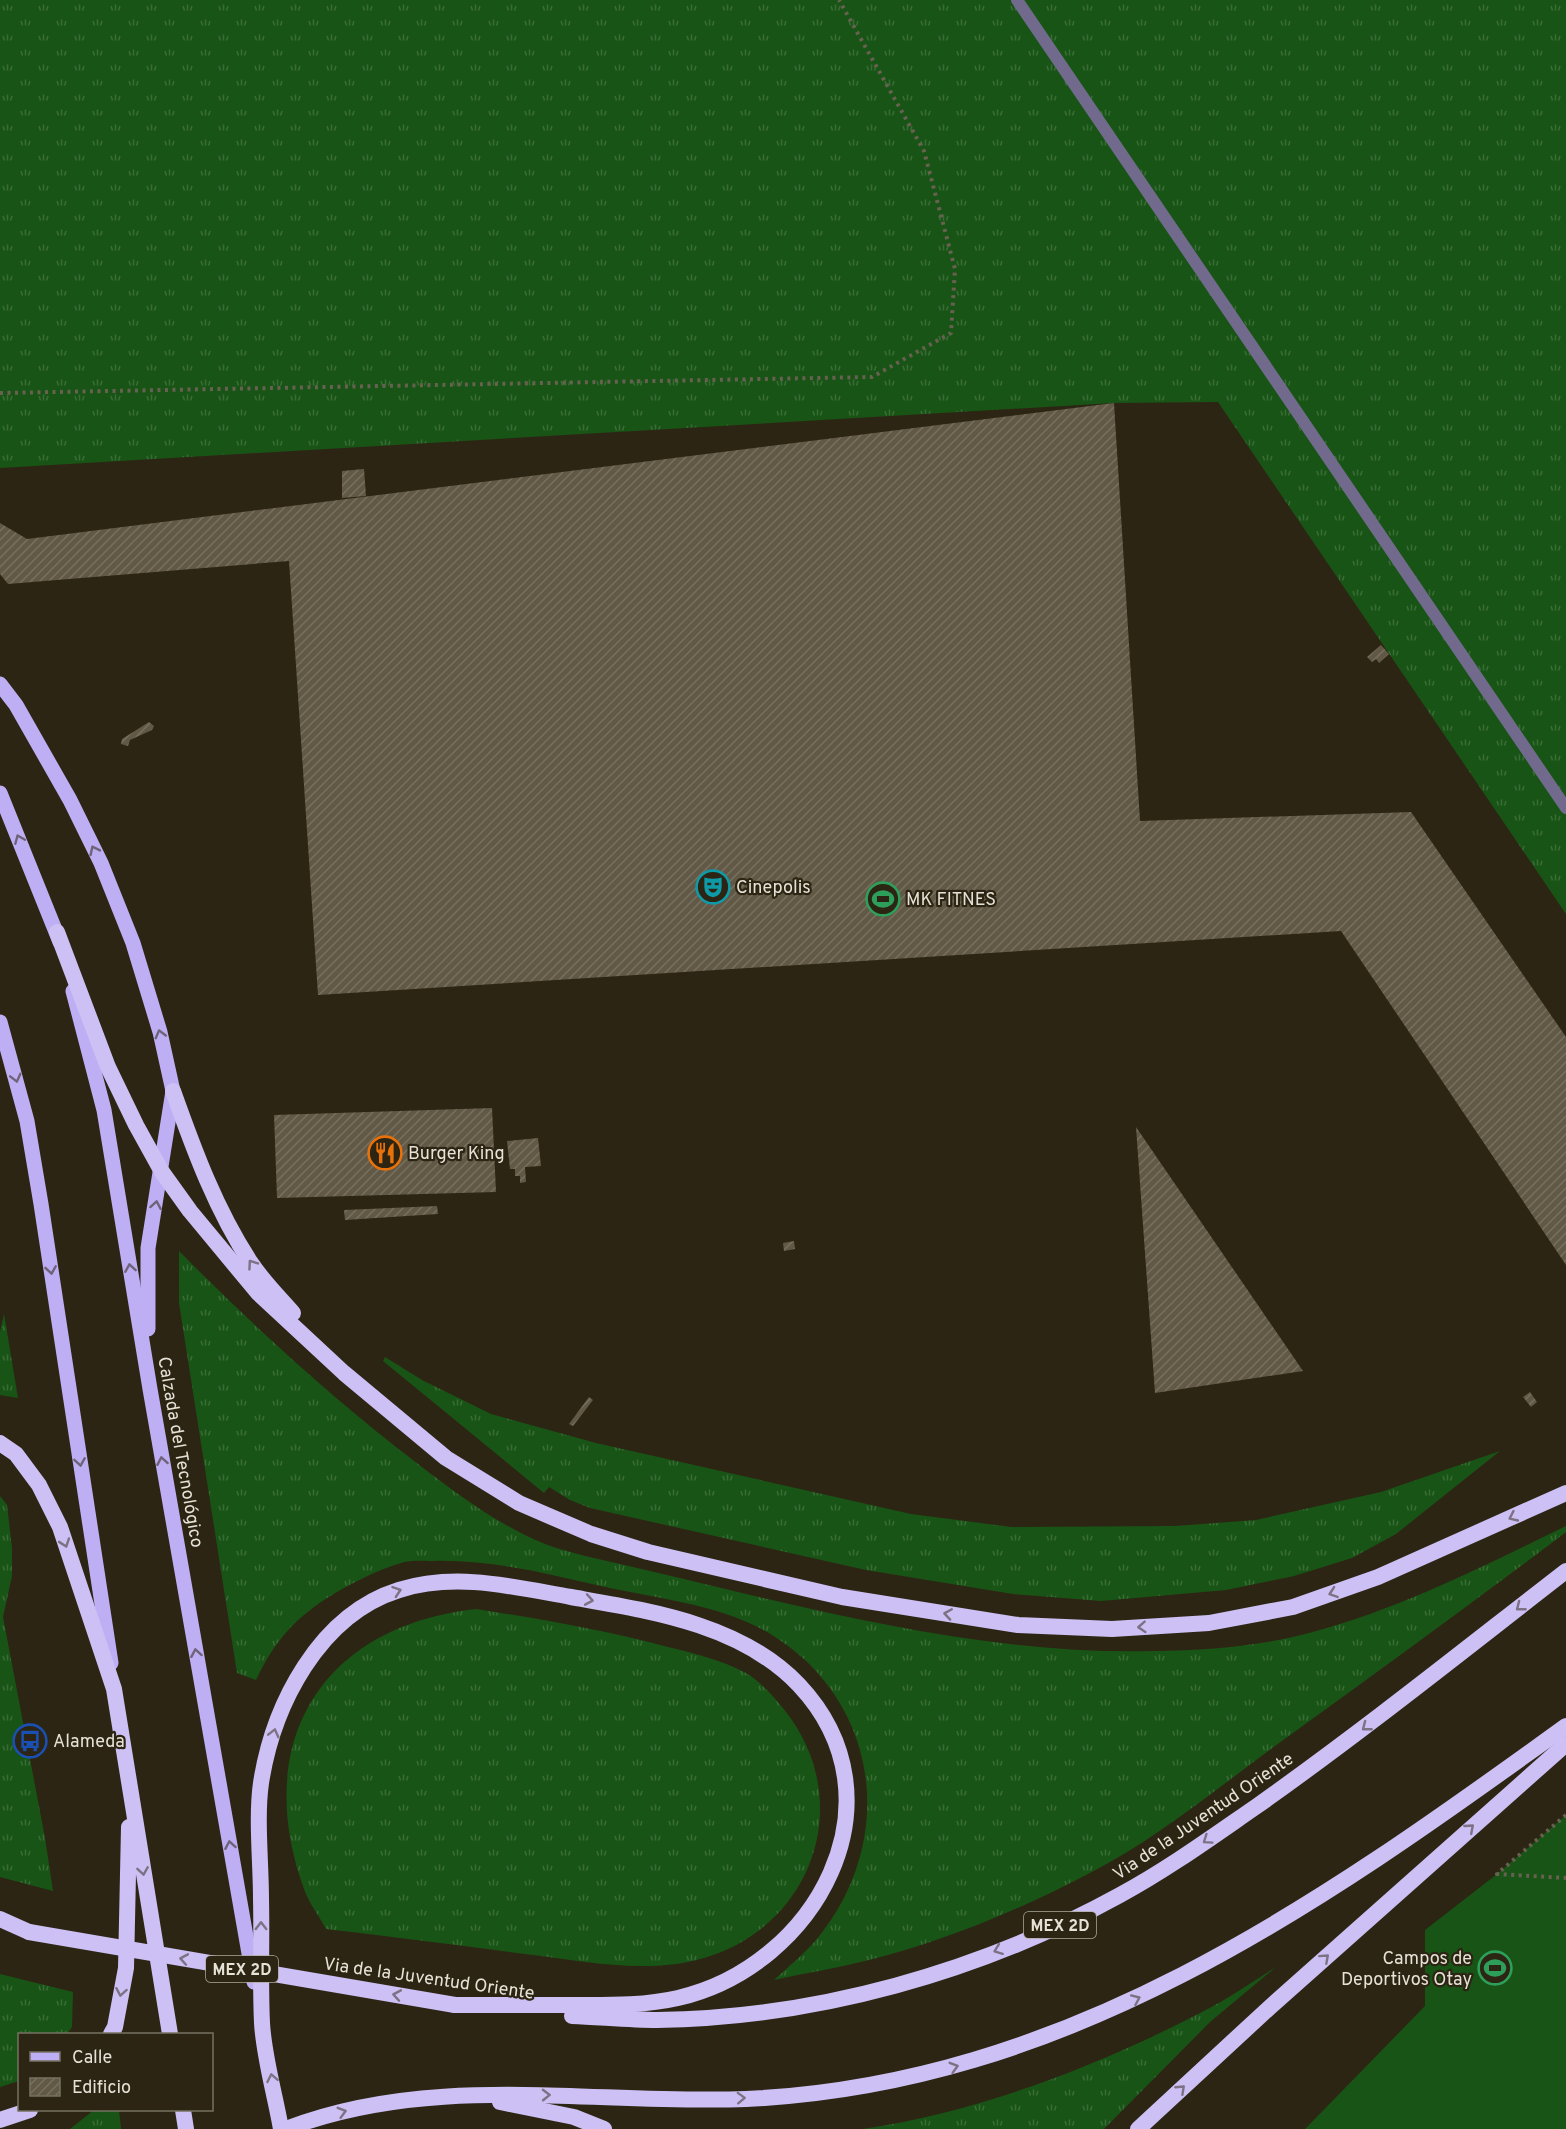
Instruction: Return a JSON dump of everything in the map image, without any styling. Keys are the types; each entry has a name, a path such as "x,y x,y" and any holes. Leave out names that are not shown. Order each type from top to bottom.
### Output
{"highway":[{"path":"57,932 108,1067 162,1172 190,1211 258,1293 344,1373 446,1458 519,1503 591,1534 648,1552 842,1597 1017,1626 1112,1629 1209,1623 1293,1606 1378,1577 1566,1493"},
{"path":"173,1090 194,1149 217,1203 251,1264 344,1373"},
{"path":"0,1443 16,1454 39,1485 60,1527 114,1689 170,2033"},
{"name":"Via de la Juventud Oriente","path":"28,1932 455,2005 554,2015 657,2020 735,2014 851,1996 912,1982 1055,1927 1120,1895 1180,1859 1336,1749 1566,1571"},
{"path":"262,2026 261,1784 278,1716 290,1688 308,1662 350,1616 374,1600 398,1590 447,1580 500,1584 603,1603 661,1616 731,1637 778,1666 801,1688 818,1712 837,1748 845,1783 846,1822 841,1848 821,1894 787,1936 744,1969 682,1997 638,2005 455,2005"},
{"path":"284,2129 353,2109 467,2096 560,2094 675,2099 746,2099 844,2091 923,2075 1002,2053 1148,1994 1279,1921 1409,1840 1566,1726"},
{"path":"1138,2129 1270,2007 1566,1744"},
{"path":"112,2033 115,2027 126,1968 129,1787"},
{"name":"MEX 2D","path":"0,1919 28,1932"},
{"path":"0,1925 28,1932"},
{"name":"Calzada del Tecnológico","path":"262,2026 284,2129"},
{"path":"467,2096 574,2117 604,2129"},
{"path":"0,2120 25,2111"},
{"path":"183,2111 186,2129"}],"main road":[{"path":"0,684 16,705 64,790 101,863 133,943 160,1032 173,1090 162,1172 148,1248 150,1389"},
{"name":"Calzada del Tecnológico","path":"0,794 57,932 104,1110 150,1389 262,2026"},
{"path":"0,1022 27,1121 38,1183 114,1689"}],"lane":[{"path":"1017,0 1566,808"}],"path":[{"path":"0,393 872,377 951,333 955,269 924,151 839,0"},
{"path":"1566,1815 1497,1874 1566,1878"}],"green space":[{"path":"0,0 1566,0 1566,914 1218,402 1114,403 0,468"},
{"path":"179,1251 265,1335 355,1414 448,1487 528,1537 585,1556 868,1621 1011,1644 1083,1650 1174,1651 1245,1645 1297,1636 1367,1615 1434,1588 1566,1526 1566,1532 1184,1814 1113,1861 1035,1900 926,1944 845,1966 774,1980 820,1935 844,1897 860,1856 867,1815 865,1773 855,1733 835,1696 808,1663 772,1635 732,1616 689,1604 537,1572 453,1561 404,1562 349,1585 314,1607 291,1627 272,1651 256,1680 237,1673 179,1303"},
{"path":"4,1314 18,1398 0,1395 0,1332"},
{"path":"385,1357 422,1380 491,1414 596,1443 911,1514 1011,1527 1175,1526 1256,1520 1381,1492 1500,1451 1396,1534 1352,1558 1294,1576 1226,1590 1101,1601 1013,1594 866,1570 590,1508 570,1500 549,1487 544,1493 383,1361"},
{"path":"0,1496 7,1505 12,1548 12,1576 3,1617 53,1891 0,1877"},
{"path":"476,1609 596,1630 697,1654 746,1673 768,1691 786,1712 807,1747 818,1784 820,1821 812,1857 796,1890 773,1919 742,1942 704,1958 660,1966 593,1963 326,1929 304,1889 290,1836 287,1786 294,1741 312,1701 339,1667 376,1639 422,1620"},
{"name":"Campos de Deportivos Otay","path":"1566,1815 1566,2129 1305,2129 1425,2006 1425,1930 1497,1874"},
{"path":"1276,1967 1210,2022 1104,2129 863,2129 951,2111 994,2099 1079,2068 1121,2051 1202,2012"},
{"path":"0,1974 73,1992 72,2027 68,2033 18,2033 18,2081 0,2087"},
{"path":"93,2111 119,2111 121,2129 70,2129"}],"building":[{"path":"1114,403 1140,821 1411,812 1566,1037 1566,1265 1341,931 318,995 289,561 8,584 0,574 0,523 27,539"},
{"path":"364,469 366,496 342,498 342,471"},
{"path":"1381,645 1389,654 1379,663 1376,659 1372,662 1367,657"},
{"path":"149,722 154,726 152,730 130,740 128,746 121,744 122,739"},
{"name":"Burger King","path":"492,1108 496,1192 277,1198 274,1115"},
{"path":"1136,1127 1303,1371 1155,1393"},
{"path":"538,1138 541,1166 525,1167 526,1182 520,1183 520,1176 515,1176 515,1169 510,1169 507,1141"},
{"path":"437,1206 438,1214 345,1220 344,1210"},
{"path":"794,1241 795,1249 784,1251 783,1243"},
{"path":"1530,1392 1537,1402 1531,1407 1523,1397"},
{"path":"589,1397 593,1400 573,1426 569,1424"}],"place":[{"name":"Cinepolis","path":"713,887"},
{"name":"MK FITNES","path":"883,899"},
{"name":"Burger King","path":"385,1153"},
{"name":"Alameda","path":"30,1741"},
{"name":"Campos de Deportivos Otay","path":"1495,1968"}]}
